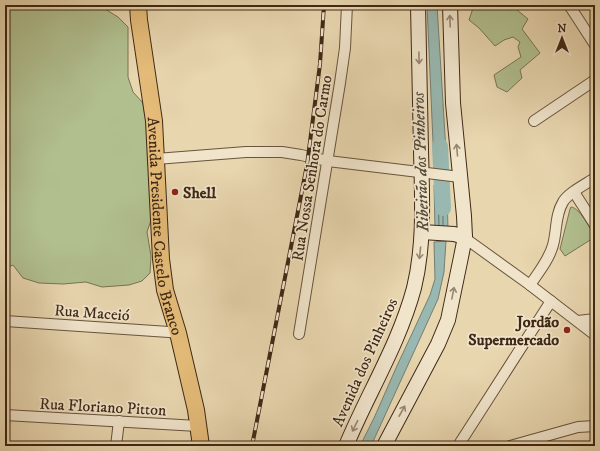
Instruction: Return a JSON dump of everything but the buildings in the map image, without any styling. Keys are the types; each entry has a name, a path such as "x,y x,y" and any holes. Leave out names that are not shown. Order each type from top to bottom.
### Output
{"main road":[{"name":"Avenida Presidente Castelo Branco","path":"138,5 154,121 160,259 165,290 178,333 196,410 201,446"}],"street":[{"name":"Rua Nossa Senhora do Carmo","path":"299,334 345,48 347,5"},
{"name":"Avenida dos Pinheiros","path":"346,446 392,350 413,289 427,233 418,5"},
{"path":"384,446 438,344 448,320 461,257 459,236 464,216 453,176 453,103 450,5"},
{"path":"569,5 595,45"},
{"path":"534,120 595,80"},
{"path":"156,159 246,152 282,152 328,161 453,176"},
{"path":"530,285 548,259 553,246 559,211 563,202 574,192 595,178"},
{"path":"574,192 595,225"},
{"path":"427,233 459,236 469,241 530,285 595,335"},
{"path":"459,446 551,301"},
{"path":"578,322 595,319"},
{"name":"Rua Maceió","path":"5,321 178,333"},
{"name":"Rua Floriano Pitton","path":"5,415 198,426"},
{"path":"116,446 119,421"},
{"path":"510,446 578,426 595,426"}],"green space":[{"path":"5,5 87,5 105,9 118,17 128,27 128,77 133,92 143,103 145,116 150,118 152,217 147,232 151,256 150,273 142,281 129,285 102,287 86,282 63,284 39,283 23,278 13,265 5,267"},
{"path":"474,5 511,5 528,19 522,29 540,53 520,70 522,78 507,92 497,87 494,75 521,57 518,47 520,42 513,37 504,40 495,46 479,28 469,20"},
{"path":"571,207 578,211 588,224 595,237 565,256 560,249"}],"water":[{"path":"427,5 437,5 447,168 434,165"},
{"path":"434,185 447,187 448,230 435,230"},
{"path":"446,241 444,272 438,299 371,446 360,446 430,295 435,279 434,242"}],"waterway":[{"name":"Ribeirão dos Pinheiros","path":"440,146 443,208"}],"railway":[{"path":"252,446 307,165 320,64 324,5"}],"place":[{"name":"Shell","path":"175,192"},
{"name":"Jordão Supermercado","path":"567,330"}]}
